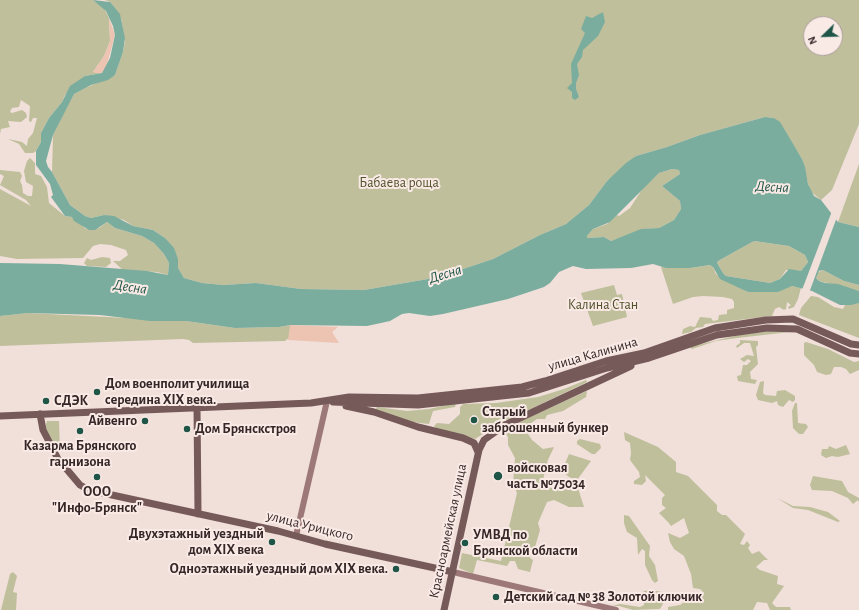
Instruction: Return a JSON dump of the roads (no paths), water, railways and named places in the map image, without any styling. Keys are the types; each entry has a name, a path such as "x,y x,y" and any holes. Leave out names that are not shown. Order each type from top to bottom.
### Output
{"main road":[{"name":"улица Калинина","path":"327,401 349,397 418,398 527,386 606,361 647,352 715,328 766,320 793,319 851,344 859,345"},
{"name":"улица Калинина","path":"0,416 327,401 403,405 522,394 542,390 607,368 638,361 717,335 771,328 793,327 844,350 859,354"},
{"name":"Красноармейская улица","path":"444,610 481,443 497,429 638,361"},
{"path":"296,536 327,401 374,412 418,427 463,438 474,443 477,448 478,457"},
{"path":"197,407 198,514"},
{"name":"улица Урицкого","path":"40,414 43,430 58,459 80,485 89,490 616,610"}],"water":[{"name":"Десна","path":"93,0 110,2 120,14 125,38 123,52 115,75 108,80 91,85 74,94 53,135 46,161 70,205 85,216 91,218 104,215 114,216 133,226 153,230 165,238 174,248 178,259 178,268 184,278 202,283 223,285 256,283 301,289 364,290 428,279 457,271 493,259 540,235 566,224 589,205 607,181 626,163 636,156 700,135 765,117 774,118 780,122 802,159 808,184 814,196 821,200 838,222 859,227 859,285 844,281 823,270 819,271 816,278 825,283 838,284 859,291 859,303 840,305 812,291 792,286 778,292 748,292 720,279 713,267 710,265 690,268 666,268 653,264 631,268 586,269 573,266 559,272 550,283 544,287 508,299 430,316 409,313 402,314 390,321 367,326 290,325 279,327 235,328 186,321 150,321 100,315 28,313 0,316 0,263 60,264 147,271 168,275 169,263 164,254 154,243 142,236 115,228 107,222 95,230 89,230 74,221 72,217 65,216 51,197 53,195 50,184 36,165 36,151 41,142 41,133 49,118 62,102 70,86 85,76 102,73 110,58 115,35 113,26 106,11","holes":["672,169 679,170 680,174 662,186 680,201 681,209 674,220 659,228 641,229 611,241 604,237 587,238 593,229 610,222 659,173","754,241 789,246 805,255 808,262 801,271 789,269 780,279 770,283 726,276 717,263 718,261"]},
{"path":"603,12 605,22 598,36 583,50 582,57 577,64 579,75 576,83 576,89 579,97 575,100 572,98 572,92 567,88 572,83 571,64 585,33 581,29 586,16 592,18"}],"place":[{"name":"Дом военполит училища середина XIX века.","path":"97,392"},
{"name":"СДЭК","path":"46,401"},
{"name":"Старый заброшенный бункер","path":"474,420"},
{"name":"Айвенго","path":"145,421"},
{"name":"Дом Брянскстроя","path":"187,429"},
{"name":"Казарма Брянского гарнизона","path":"80,431"},
{"name":"войсковая часть №75034","path":"498,476"},
{"name":"ООО \"Инфо-Брянск\"","path":"97,477"},
{"name":"Двухэтажный уездный дом XIX века","path":"272,542"},
{"name":"УМВД по Брянской области","path":"465,543"},
{"name":"Одноэтажный уездный дом XIX века.","path":"396,569"},
{"name":"Детский сад № 38 Золотой ключик","path":"496,597"}],"park label":[{"name":"Бабаева роща","path":"399,183"},
{"name":"Калина Стан","path":"603,305"}]}
